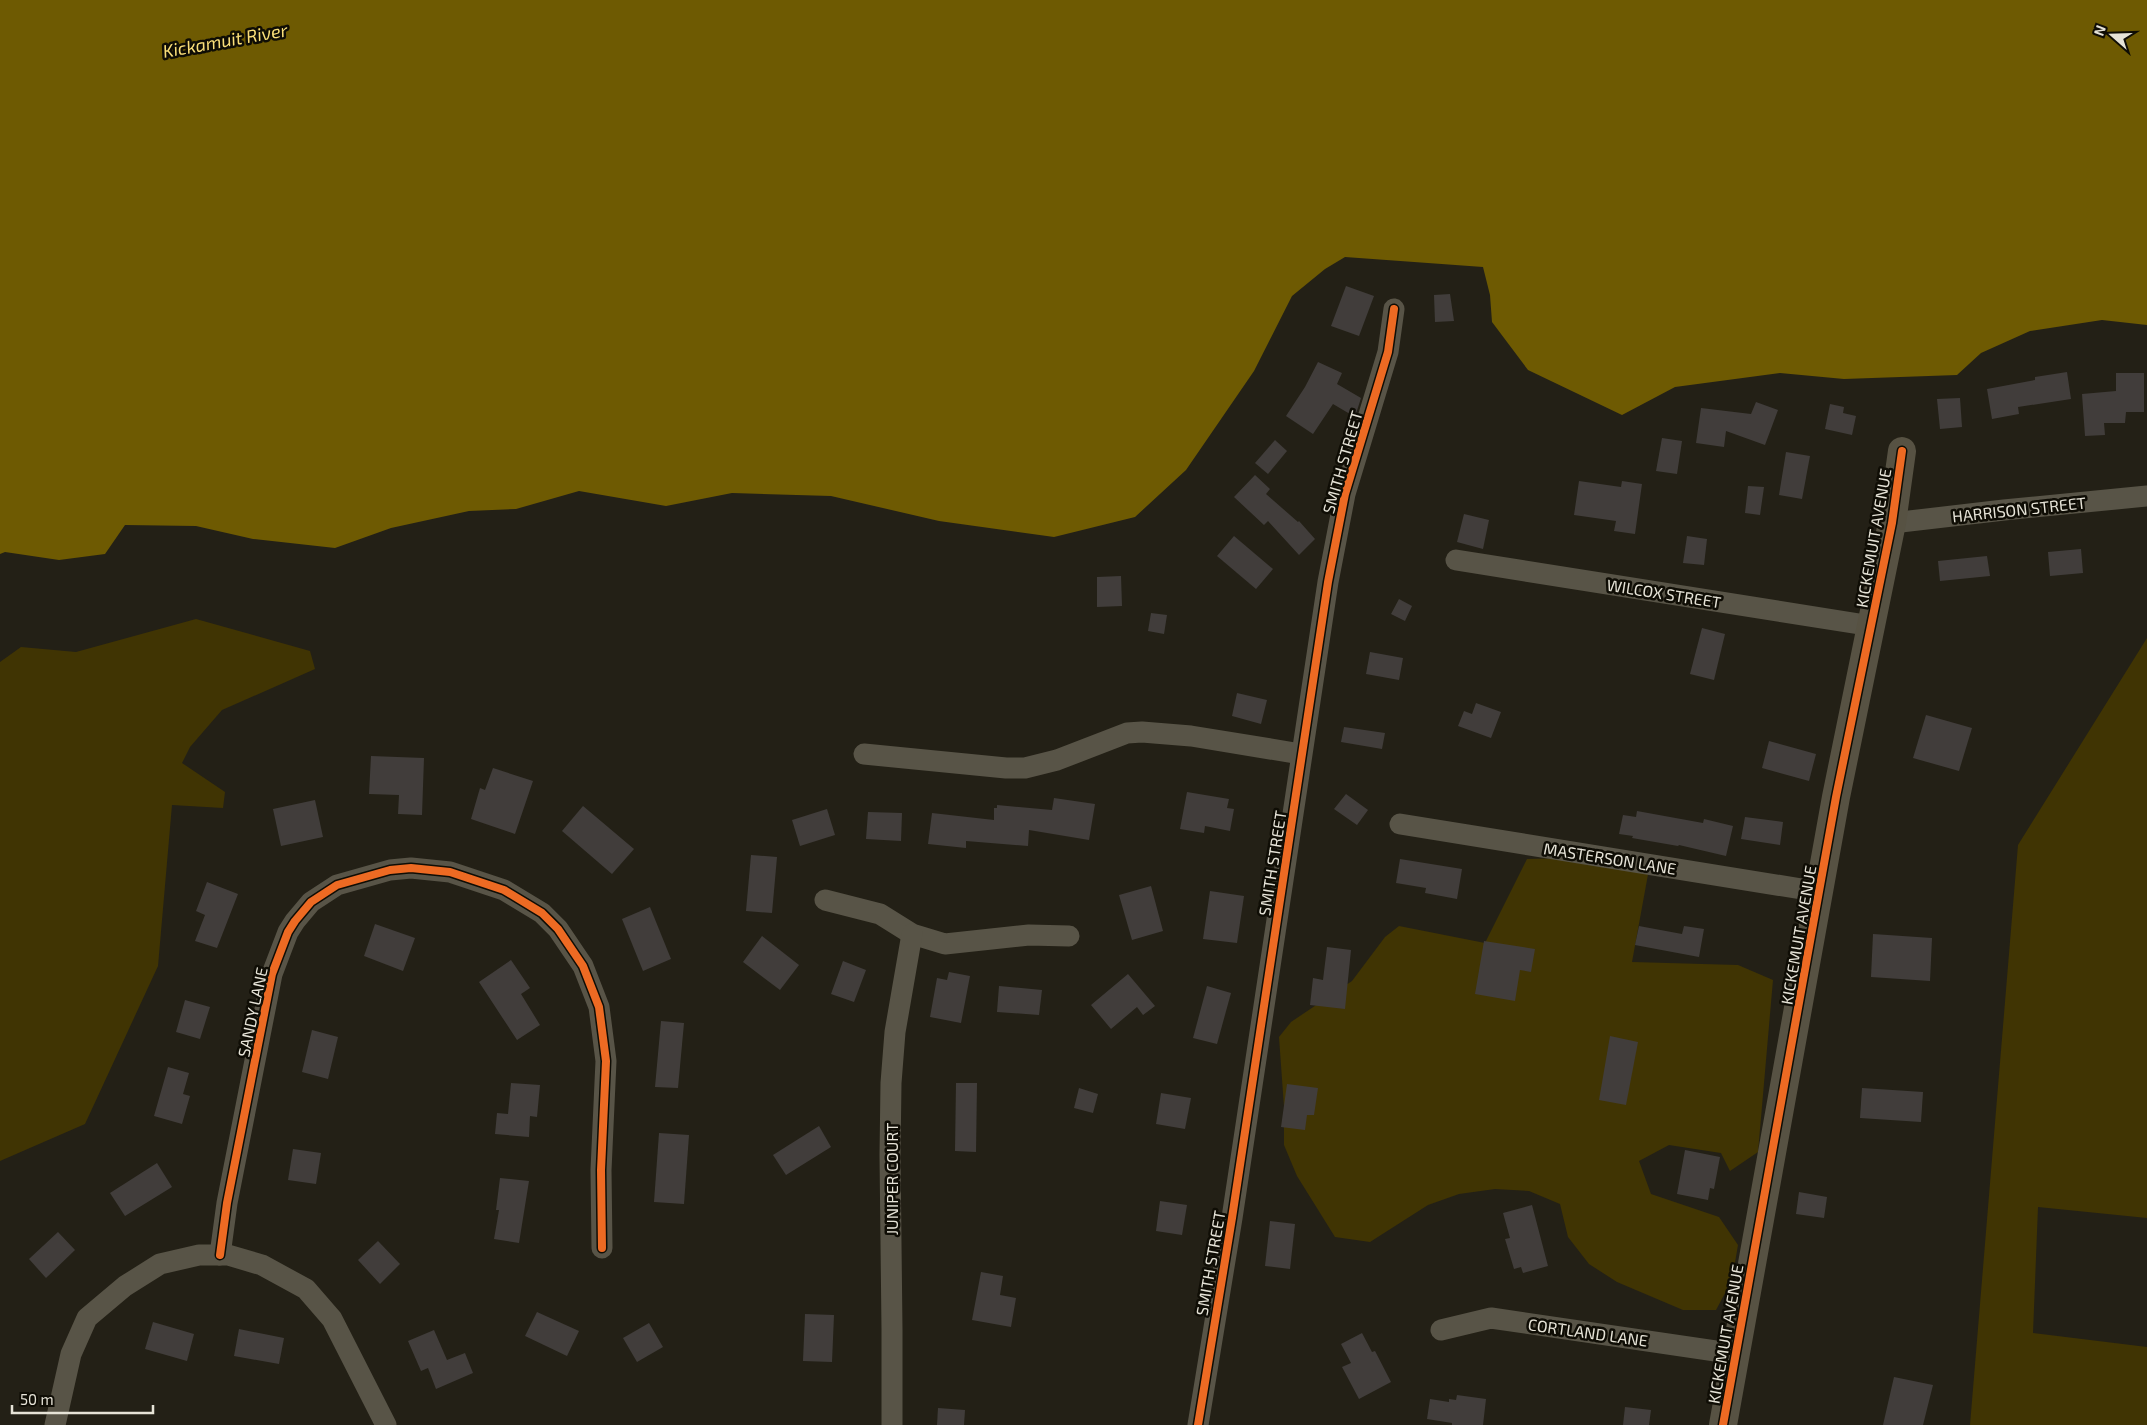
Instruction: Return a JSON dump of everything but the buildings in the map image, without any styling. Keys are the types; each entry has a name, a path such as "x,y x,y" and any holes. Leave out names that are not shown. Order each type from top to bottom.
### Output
{"street":[{"name":"SMITH STREET","path":"1198,1425 1285,870 1301,754 1339,522 1345,494 1388,352 1394,309"},
{"name":"KICKEMUIT AVENUE","path":"1723,1425 1836,797 1892,523 1902,451"},
{"name":"HARRISON STREET","path":"1892,523 2147,496"},
{"name":"WILCOX STREET","path":"1456,560 1872,626"},
{"path":"864,754 1006,768 1025,768 1057,760 1127,733 1142,732 1191,736 1301,754"},
{"name":"MASTERSON LANE","path":"1400,824 1820,892"},
{"name":"SANDY LANE","path":"220,1256 227,1203 272,974 288,932 312,902 337,885 390,870 411,868 450,872 504,890 542,913 571,947 583,966 599,1007 606,1061 601,1170 602,1248"},
{"path":"825,900 880,914 912,934 945,944 1029,935 1069,936"},
{"name":"JUNIPER COURT","path":"892,1425 891,1083 895,1032 912,934"},
{"path":"55,1425 71,1354 87,1318 125,1286 160,1264 199,1256 228,1254 262,1265 306,1289 332,1319 386,1425"},
{"name":"CORTLAND LANE","path":"1441,1330 1491,1318 1736,1354"}],"shaded area":[{"path":"196,619 310,651 315,669 222,710 190,747 182,763 225,792 223,808 172,805 158,966 85,1124 0,1161 0,662 21,647 76,652"},
{"path":"2147,638 2147,1218 2038,1207 2033,1333 2147,1347 2147,1425 1970,1425 2018,845"},
{"path":"1569,858 1649,869 1632,962 1738,965 1773,980 1758,1152 1730,1171 1721,1153 1669,1145 1639,1161 1651,1194 1719,1217 1738,1245 1732,1280 1716,1310 1683,1310 1617,1282 1589,1264 1568,1237 1560,1204 1529,1191 1495,1189 1459,1194 1428,1205 1370,1242 1335,1237 1297,1176 1284,1145 1284,1107 1279,1037 1291,1022 1352,981 1385,937 1399,926 1485,943 1527,859"}],"water":[{"name":"Kickamuit River","path":"0,0 2147,0 2147,325 2102,320 2030,331 1981,353 1957,375 1844,379 1780,373 1675,387 1622,415 1528,370 1492,322 1490,295 1483,267 1345,257 1325,269 1292,296 1254,371 1186,470 1135,517 1054,537 939,521 831,496 732,493 666,506 579,491 516,509 469,511 391,528 335,548 253,539 196,526 125,525 105,554 59,560 5,552 0,554"}],"cycle path":[{"path":"1198,1425 1232,1218 1328,582 1345,494 1388,352 1394,309"},
{"path":"1723,1425 1836,797 1892,523 1902,451"},
{"path":"220,1255 227,1203 272,974 288,932 311,902 337,885 390,870 411,868 450,872 504,890 542,913 558,929 583,966 599,1007 606,1061 601,1170 602,1248"}]}
